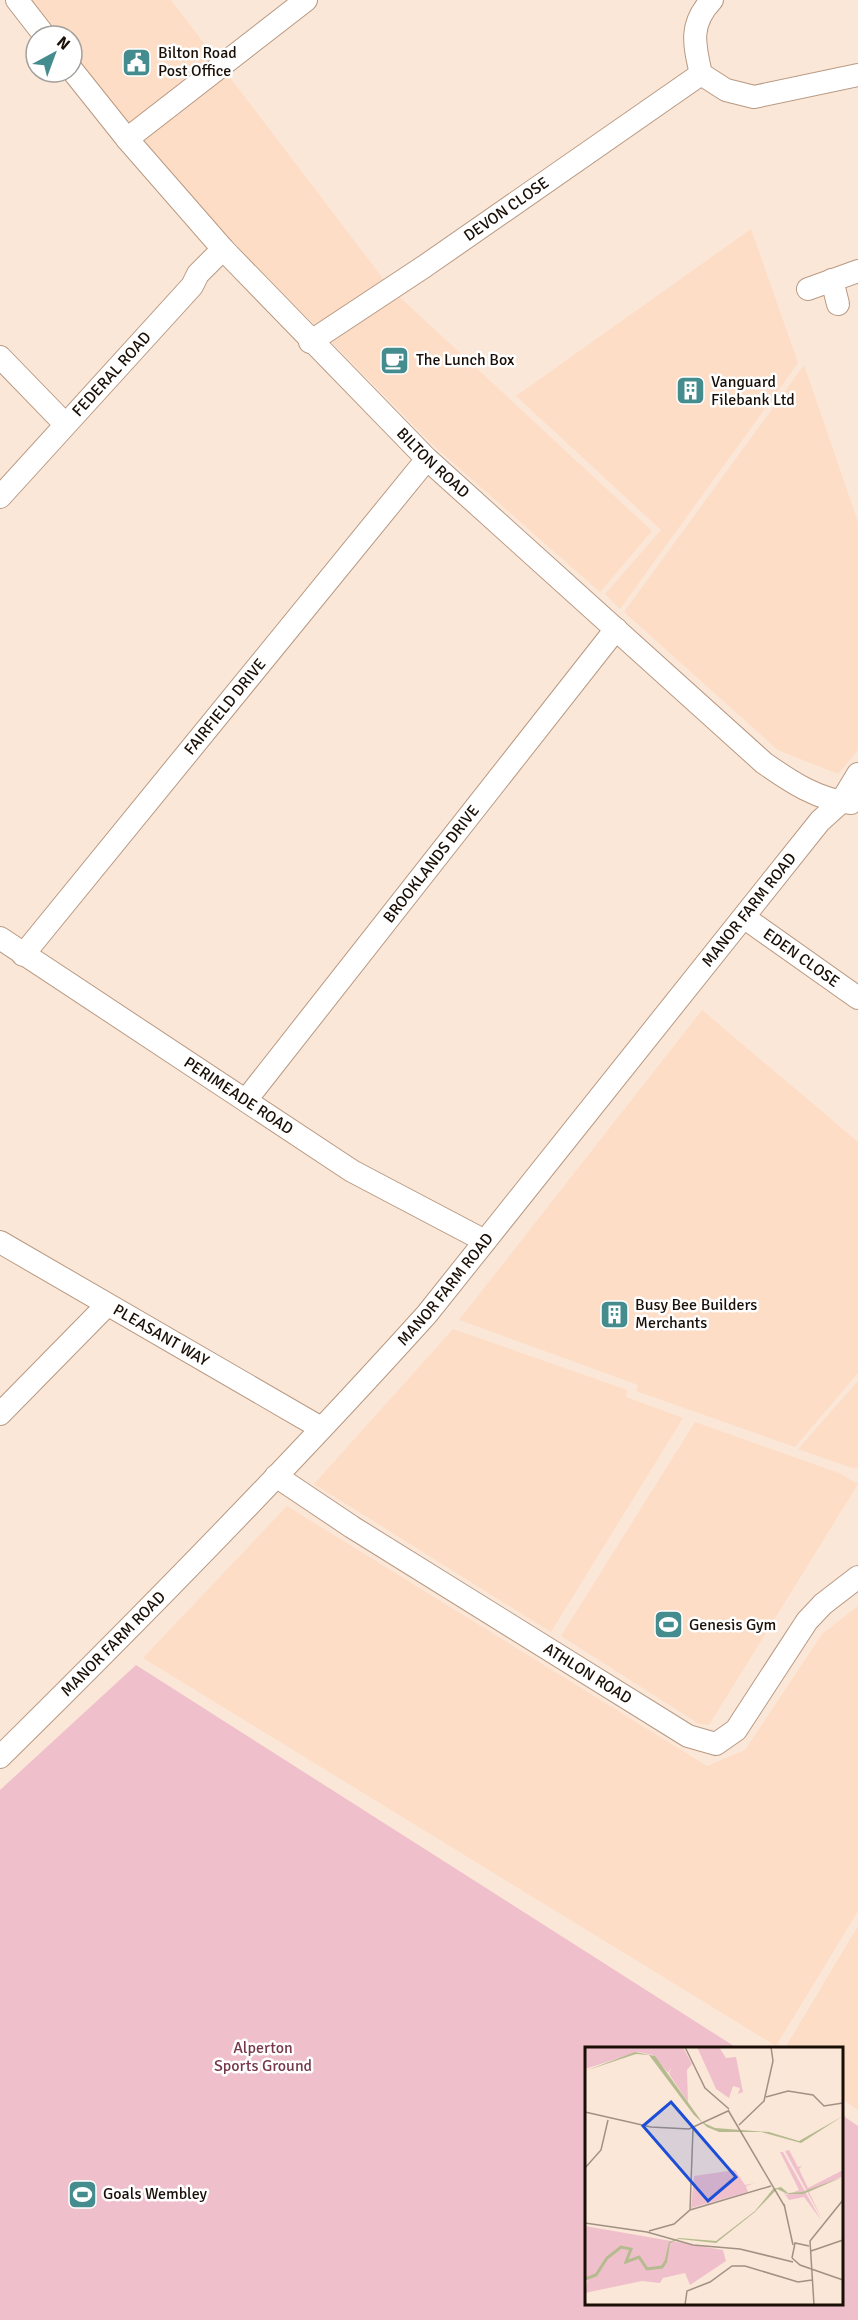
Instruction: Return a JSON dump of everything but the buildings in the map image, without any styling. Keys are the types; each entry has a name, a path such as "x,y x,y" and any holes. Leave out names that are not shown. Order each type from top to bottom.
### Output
{"street":[{"path":"17,0 36,24"},
{"path":"127,140 306,0"},
{"path":"712,0 700,12 693,42 701,74 726,90 754,97 858,75"},
{"name":"DEVON CLOSE","path":"310,342 425,266 701,74"},
{"name":"BILTON ROAD","path":"83,84 127,140 223,249 310,342 427,459 764,763 788,780 812,792 849,803"},
{"name":"FEDERAL ROAD","path":"0,497 192,286 198,274 223,249"},
{"path":"808,289 858,271"},
{"path":"832,280 838,304"},
{"path":"0,357 65,424"},
{"name":"FAIRFIELD DRIVE","path":"23,955 427,459"},
{"name":"BROOKLANDS DRIVE","path":"246,1100 616,629"},
{"name":"MANOR FARM ROAD","path":"0,1757 276,1476 381,1366 427,1314 745,918 820,821 849,803 858,774"},
{"name":"EDEN CLOSE","path":"745,918 858,998"},
{"name":"PERIMEADE ROAD","path":"0,938 352,1172 485,1241"},
{"name":"PLEASANT WAY","path":"0,1242 321,1428"},
{"path":"0,1414 107,1305"},
{"name":"ATHLON ROAD","path":"276,1476 352,1527 688,1736 716,1744 736,1730 807,1621 823,1604 858,1577"}],"shaded area":[{"path":"23,0 171,0 391,289 652,531 600,592 434,446 256,266 126,127 84,76 84,24 42,24"},
{"path":"751,229 798,363 620,609 605,594 661,530 516,396"},
{"path":"804,365 858,522 858,750 838,774 778,750 624,612"},
{"path":"702,1010 858,1142 858,1373 795,1447 636,1391 638,1385 459,1320"},
{"path":"453,1329 627,1390 626,1397 683,1418 551,1632 314,1484"},
{"path":"858,1381 858,1468 852,1468 798,1449"},
{"path":"695,1422 839,1473 858,1484 709,1725 699,1724 561,1636"},
{"path":"287,1506 707,1766 745,1750 822,1634 858,1606 858,1911 776,2046 143,1658"},
{"path":"858,1926 858,2110 843,2100 843,2047 786,2047"}],"green space":[{"name":"Alperton Sports Ground","path":"136,1665 735,2047 585,2047 585,2305 843,2305 843,2116 858,2126 858,2320 0,2320 0,1790"}],"place":[{"name":"Bilton Road Post Office","path":"137,62"},
{"name":"The Lunch Box","path":"395,360"},
{"name":"Vanguard Filebank Ltd","path":"690,391"},
{"name":"Busy Bee Builders Merchants","path":"614,1314"},
{"name":"Genesis Gym","path":"668,1625"},
{"name":"Goals Wembley","path":"82,2194"}]}
